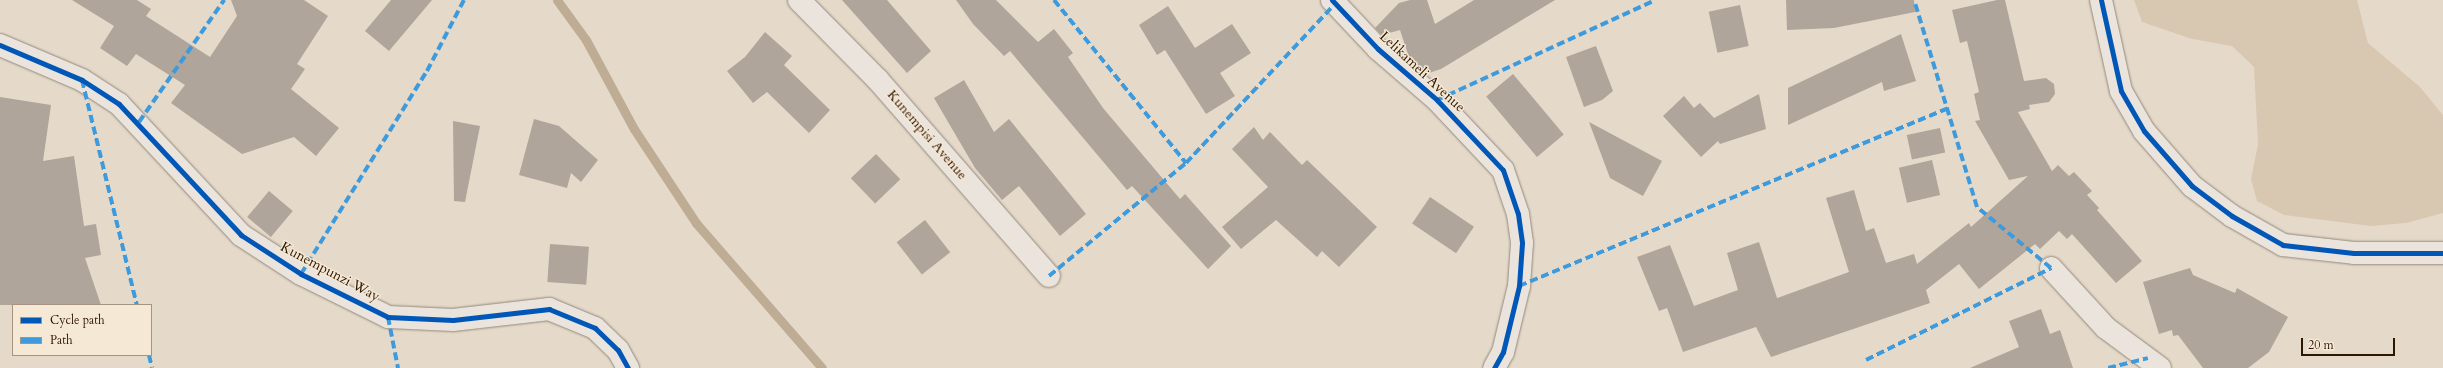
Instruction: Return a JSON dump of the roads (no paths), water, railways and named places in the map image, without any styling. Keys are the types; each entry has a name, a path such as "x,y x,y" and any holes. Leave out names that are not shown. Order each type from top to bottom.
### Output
{"street":[{"name":"Kunempisi Avenue","path":"799,0 878,80 1049,276"},
{"name":"Lelikameli Avenue","path":"1332,0 1378,49 1437,100 1503,170 1518,214 1522,243 1519,286 1503,352 1494,368"},
{"path":"2101,0 2121,91 2144,131 2166,160 2215,203 2283,245 2354,253 2443,253"},
{"name":"Kunempunzi Way","path":"0,44 82,80 119,104 241,235 301,274 388,317 454,320 548,309 595,328 618,350 628,368"},
{"path":"2051,268 2106,328 2160,368"}],"waterway":[{"path":"557,0 586,40 634,129 696,223 822,368"}]}
